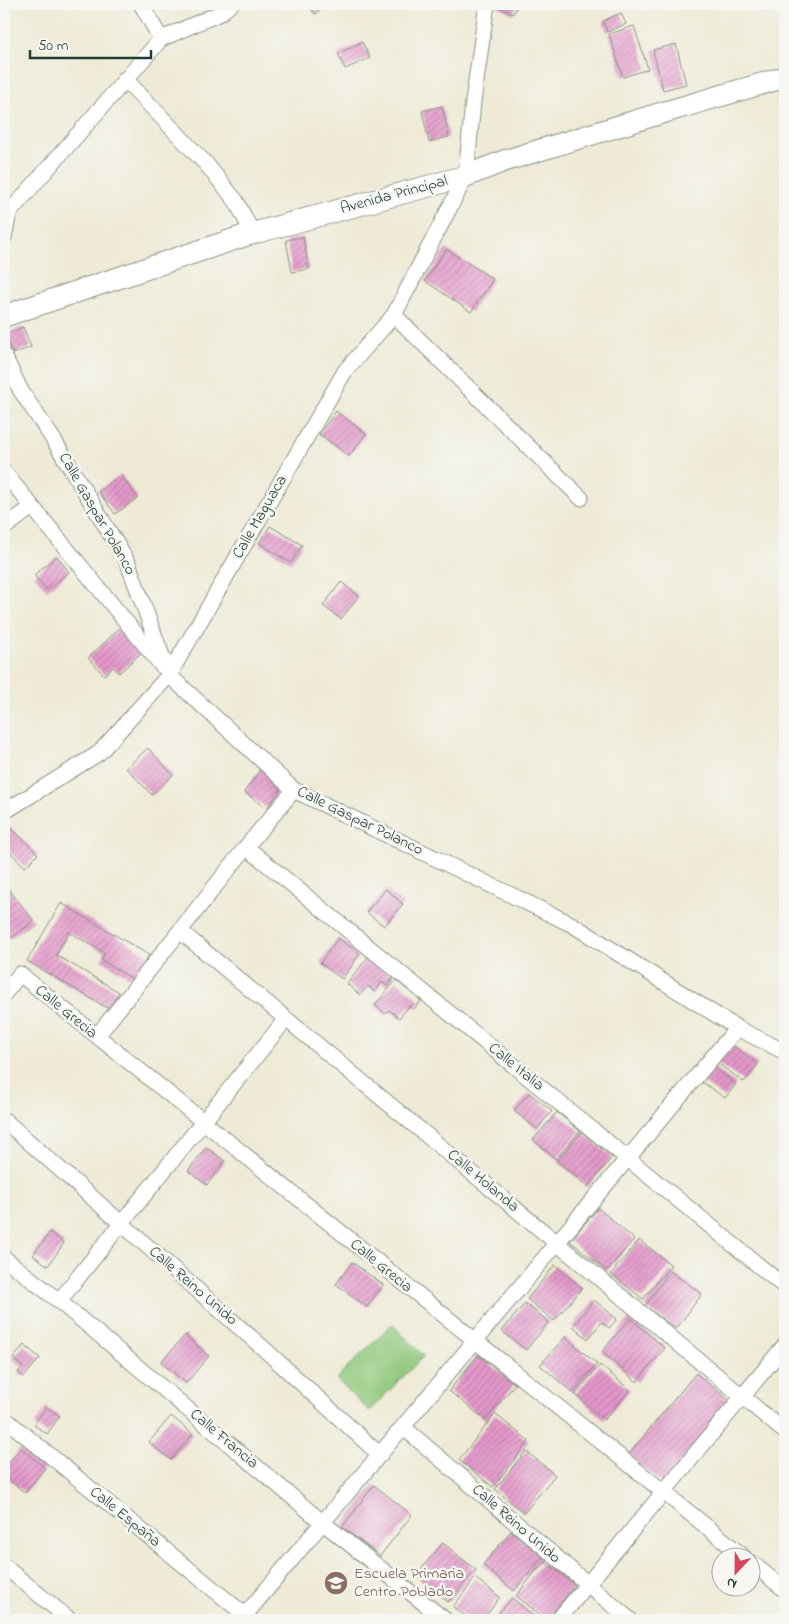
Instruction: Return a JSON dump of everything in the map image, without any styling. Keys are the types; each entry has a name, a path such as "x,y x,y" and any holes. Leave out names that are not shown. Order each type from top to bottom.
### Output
{"main road":[{"name":"Avenida Principal","path":"4,316 253,234 466,176 523,155 655,114 785,77"}],"street":[{"path":"140,4 161,39"},
{"path":"4,237 6,212 161,39 220,13 232,4"},
{"path":"466,176 473,102 487,4"},
{"path":"126,79 207,165 236,201 253,234"},
{"name":"Calle Maguaca","path":"4,812 99,753 169,675 344,371 394,315 466,176"},
{"path":"394,315 581,498"},
{"name":"Calle Gaspar Polanco","path":"4,356 21,391 55,442 128,563 169,675 294,790 573,926 737,1028 785,1052"},
{"path":"4,472 169,675"},
{"path":"4,528 32,506"},
{"path":"97,1036 246,847 294,790"},
{"name":"Calle Italia","path":"246,847 785,1287"},
{"name":"Calle Holanda","path":"180,932 785,1432"},
{"name":"Calle Grecia","path":"4,994 20,974 731,1546"},
{"path":"59,1300 286,1019"},
{"path":"243,1618 737,1028"},
{"name":"Calle Reino Unido","path":"4,1120 263,1348 380,1455"},
{"name":"Calle Francia","path":"4,1258 59,1300 322,1522 445,1620"},
{"path":"558,1620 785,1345"},
{"name":"Calle España","path":"4,1418 243,1618"},
{"name":"Calle Reino Unido","path":"403,1427 630,1620"},
{"path":"4,1566 70,1620"},
{"path":"762,1571 785,1590"}],"green space":[{"path":"392,1324 424,1356 369,1411 336,1379"}],"building":[{"path":"308,4 331,4 315,14"},
{"path":"498,4 518,4 513,14 497,6"},
{"path":"621,13 626,24 607,32 603,21"},
{"path":"634,26 648,69 623,77 609,34"},
{"path":"362,42 370,58 345,69 338,54"},
{"path":"676,44 686,84 663,90 653,50"},
{"path":"442,106 449,137 429,142 422,111"},
{"path":"303,237 309,269 292,272 286,240"},
{"path":"446,249 493,279 471,312 425,281"},
{"path":"23,327 31,347 13,354 5,334"},
{"path":"336,411 366,434 349,456 319,434"},
{"path":"121,475 138,498 115,514 98,491"},
{"path":"270,526 302,545 291,563 259,543"},
{"path":"57,556 69,572 47,590 34,575"},
{"path":"341,582 359,596 341,619 323,606"},
{"path":"121,627 143,651 119,673 113,667 104,675 88,658"},
{"path":"148,748 173,775 152,795 126,768"},
{"path":"262,767 285,783 267,808 244,792"},
{"path":"4,821 38,854 25,867 8,850 4,854"},
{"path":"7,887 34,921 10,939 4,931 4,890"},
{"path":"386,889 403,904 384,926 366,912"},
{"path":"61,903 149,955 134,980 101,960 105,953 69,932 56,955 119,992 109,1009 27,961"},
{"path":"338,938 360,954 342,979 320,963"},
{"path":"368,957 394,977 387,986 382,982 375,992 368,986 360,995 347,984"},
{"path":"396,980 421,1001 414,1009 409,1006 399,1018 389,1010 385,1014 375,1005"},
{"path":"731,1044 758,1064 744,1082 717,1063"},
{"path":"713,1067 736,1084 725,1098 702,1082"},
{"path":"529,1093 552,1111 537,1129 514,1111"},
{"path":"557,1112 580,1131 556,1159 533,1140"},
{"path":"582,1132 612,1157 588,1187 557,1161"},
{"path":"206,1147 225,1161 207,1185 188,1171"},
{"path":"598,1208 634,1239 607,1271 570,1241"},
{"path":"50,1232 64,1243 48,1266 33,1255"},
{"path":"639,1240 671,1265 643,1299 611,1274"},
{"path":"352,1262 383,1285 367,1307 336,1284"},
{"path":"555,1265 582,1288 554,1321 527,1299"},
{"path":"670,1271 702,1294 676,1329 645,1306"},
{"path":"594,1300 617,1319 609,1328 602,1322 588,1339 573,1326"},
{"path":"525,1303 549,1322 526,1350 502,1331"},
{"path":"630,1318 665,1348 637,1382 602,1352"},
{"path":"185,1335 209,1356 186,1383 161,1362"},
{"path":"565,1337 597,1364 573,1393 540,1365"},
{"path":"24,1345 40,1358 24,1377 18,1372 23,1367 13,1359"},
{"path":"478,1355 515,1384 486,1420 449,1391"},
{"path":"600,1365 630,1390 604,1420 575,1394"},
{"path":"696,1373 731,1402 663,1484 628,1455"},
{"path":"46,1407 60,1416 47,1434 34,1425"},
{"path":"495,1414 529,1441 493,1487 459,1460"},
{"path":"171,1416 193,1434 171,1460 149,1442"},
{"path":"21,1448 45,1468 25,1493 4,1475 4,1469"},
{"path":"526,1451 555,1475 524,1513 495,1489"},
{"path":"374,1485 412,1515 380,1556 342,1527"},
{"path":"511,1531 543,1557 514,1591 483,1565"},
{"path":"443,1543 476,1570 448,1602 416,1575"},
{"path":"544,1561 575,1585 547,1620 516,1596"},
{"path":"475,1578 500,1597 483,1620 471,1620 453,1607"},
{"path":"512,1598 539,1620 493,1620"}],"place":[{"name":"Escuela Primaria Centro Poblado","path":"336,1583"}]}
